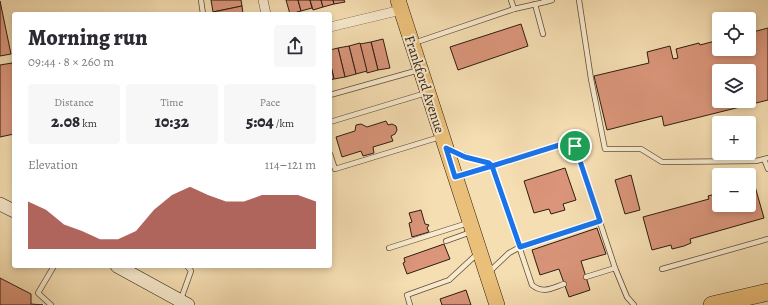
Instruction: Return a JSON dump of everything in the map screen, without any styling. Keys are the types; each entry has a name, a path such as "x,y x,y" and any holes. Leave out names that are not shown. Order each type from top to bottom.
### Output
{"highway":[{"path":"712,305 768,292"}],"main road":[{"name":"Frankford Avenue","path":"400,5 497,305"},
{"path":"0,204 12,210"},
{"path":"121,268 168,294 181,304"}],"street":[{"path":"263,0 266,12"},
{"path":"332,26 400,5"}],"lane":[{"path":"201,0 203,12"},
{"path":"511,0 514,8"},
{"path":"412,44 514,8 552,0"},
{"path":"579,0 591,79 605,149 641,149 662,162 756,161 766,158 768,169"},
{"path":"535,4 543,34"},
{"path":"332,93 421,70"},
{"path":"332,121 428,92"},
{"path":"332,160 335,169 444,142 465,157 489,163 492,166 532,285 538,290 546,291 564,284"},
{"path":"455,177 569,142 575,146 615,268 626,297 634,305"},
{"path":"486,274 509,253 520,247 600,221"},
{"path":"446,241 471,227"},
{"path":"389,248 471,227"},
{"path":"662,269 768,239"},
{"path":"410,305 407,295 449,280 479,252"},
{"path":"51,305 38,293 53,268"},
{"path":"181,304 191,271 189,268"},
{"path":"586,277 615,268"}],"building":[{"path":"211,0 241,0 242,6 213,12"},
{"path":"286,0 298,0 301,11 289,12"},
{"path":"298,0 310,0 312,8 301,11"},
{"path":"310,0 321,0 323,7 313,10"},
{"path":"321,0 333,0 334,4 323,7"},
{"path":"333,0 344,0 345,2 334,4"},
{"path":"0,1 11,54 0,56"},
{"path":"242,6 243,12 213,12"},
{"path":"521,24 528,46 458,70 450,47"},
{"path":"768,28 768,100 756,103 756,64 712,64 712,108 736,108 664,126 662,116 607,130 594,76 649,63 647,52 670,46 673,59 678,58 676,49 699,43 700,45 712,42 712,56 756,56 756,31"},
{"path":"383,39 390,68 378,70 371,42"},
{"path":"371,42 378,70 367,73 360,44"},
{"path":"360,43 367,71 356,74 349,46"},
{"path":"349,46 356,74 345,77 338,48"},
{"path":"338,48 345,77 334,79 332,70 332,50"},
{"path":"12,63 12,134 0,137 0,65"},
{"path":"386,121 388,125 392,124 396,126 397,130 395,134 391,136 393,141 373,147 374,153 363,156 361,151 342,157 336,137 355,131 356,125 361,124 367,127"},
{"path":"565,168 576,200 563,204 565,210 551,214 549,209 534,213 524,181"},
{"path":"631,175 640,210 625,214 615,180"},
{"path":"756,190 764,218 690,239 691,243 684,246 672,249 671,245 652,250 643,217 709,199 708,196 712,195 712,212 756,212"},
{"path":"421,210 425,224 429,225 427,228 429,232 412,237 409,223 412,222 409,213"},
{"path":"597,228 606,254 581,261 590,290 569,297 559,269 540,275 532,250"},
{"path":"444,244 450,259 407,274 403,263 405,262 404,258"},
{"path":"0,278 31,294 31,304 43,305 0,305"},
{"path":"466,290 471,305 442,305 440,299"}],"route":[{"path":"575,146 569,142 492,166 489,163 465,157 446,148 455,177 492,166 520,247 600,221 575,146"}]}
